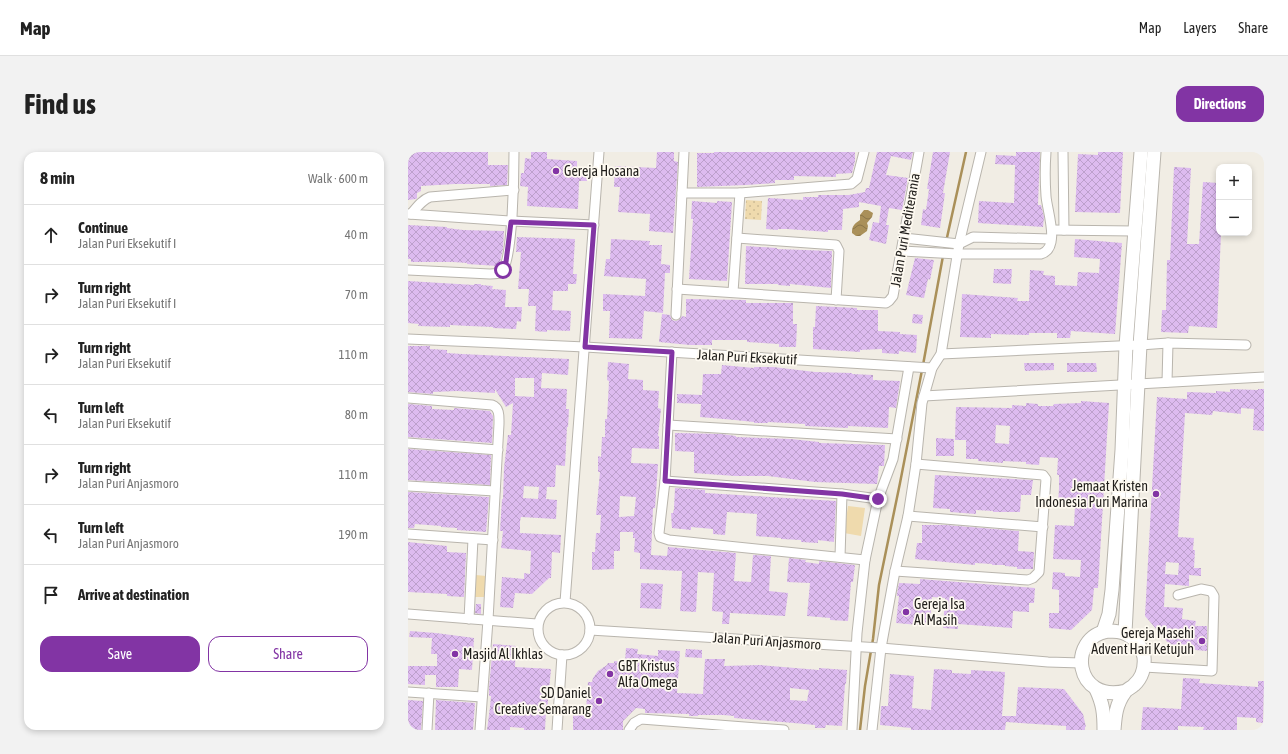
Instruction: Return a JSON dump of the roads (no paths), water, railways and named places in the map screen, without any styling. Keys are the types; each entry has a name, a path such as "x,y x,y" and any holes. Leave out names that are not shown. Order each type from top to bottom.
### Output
{"street":[{"path":"408,270 490,274 503,270 506,262 514,190 514,152"},
{"path":"565,602 599,152"},
{"path":"676,315 684,152"},
{"path":"682,193 740,193 851,184 857,179 864,152"},
{"name":"Jalan Puri Mediterania","path":"677,289 836,300 890,301 902,251 919,152"},
{"path":"872,730 879,648 908,516 928,368 941,354 958,249 980,152"},
{"path":"1125,633 1130,518 1125,384 1126,346 1141,152"},
{"path":"1104,632 1109,614 1128,450 1138,384 1154,152"},
{"path":"902,251 942,253 958,249 1041,254 1048,250 1052,235 1046,196 1046,155 1063,155 1064,230"},
{"path":"409,214 420,203 430,197 514,190"},
{"path":"733,292 740,193"},
{"path":"409,214 511,222 594,225"},
{"path":"958,249 973,237 1052,235 1064,230 1134,231"},
{"path":"737,238 836,245 839,251 836,300"},
{"path":"904,238 947,243 958,249"},
{"name":"Jalan Puri Eksekutif","path":"408,339 585,347 928,368"},
{"path":"941,354 1168,343 1246,345"},
{"path":"1167,382 1168,343"},
{"path":"672,352 665,481 659,533 660,537 669,540 865,560"},
{"path":"852,730 865,560 878,499 893,459 911,367"},
{"path":"924,396 1264,377"},
{"path":"408,398 496,406 498,409 496,491 480,730"},
{"path":"668,426 897,439"},
{"path":"408,443 498,450"},
{"path":"895,571 1028,580 1033,578 1039,572 1046,479 1043,475 916,464"},
{"path":"665,481 842,494 878,499"},
{"path":"408,486 496,491"},
{"path":"840,557 842,494"},
{"path":"908,516 1042,527"},
{"path":"408,534 493,540"},
{"path":"469,619 473,539"},
{"path":"1144,667 1212,670 1214,596 1211,591 1200,589 1178,596"},
{"path":"565,602 573,604 586,614 590,622 589,638 584,646 570,655 553,653 540,641 537,633 537,624 544,611 550,606 565,602"},
{"path":"408,614 537,624"},
{"name":"Jalan Puri Anjasmoro","path":"590,630 879,648 1048,662 1081,663"},
{"path":"1114,631 1125,633 1134,639 1140,647 1144,657 1144,667 1141,677 1126,691 1116,694 1105,693 1096,689 1088,682 1083,673 1081,663 1082,653 1087,644 1094,636 1104,632 1114,631"},
{"path":"557,730 562,655"},
{"path":"1096,689 1102,702 1104,713 1104,730"},
{"path":"1114,730 1116,710 1126,691"},
{"path":"408,692 482,697"},
{"path":"427,730 429,693"},
{"path":"629,730 634,723 641,719 784,730"}],"water":[{"path":"864,210 868,210 873,213 872,217 867,223 867,231 860,236 856,236 852,233 852,229 860,220 860,215"}],"waterway":[{"path":"944,251 966,152"},
{"path":"923,365 943,256"},
{"path":"860,730 879,585 922,370"}],"place":[{"name":"Gereja Hosana","path":"556,171"},
{"name":"Jemaat Kristen Indonesia Puri Marina","path":"1156,494"},
{"name":"Gereja Isa Al Masih","path":"906,612"},
{"name":"Gereja Masehi Advent Hari Ketujuh","path":"1202,641"},
{"name":"Masjid Al Ikhlas","path":"455,654"},
{"name":"GBT Kristus Alfa Omega","path":"610,674"},
{"name":"SD Daniel Creative Semarang","path":"599,701"}]}
